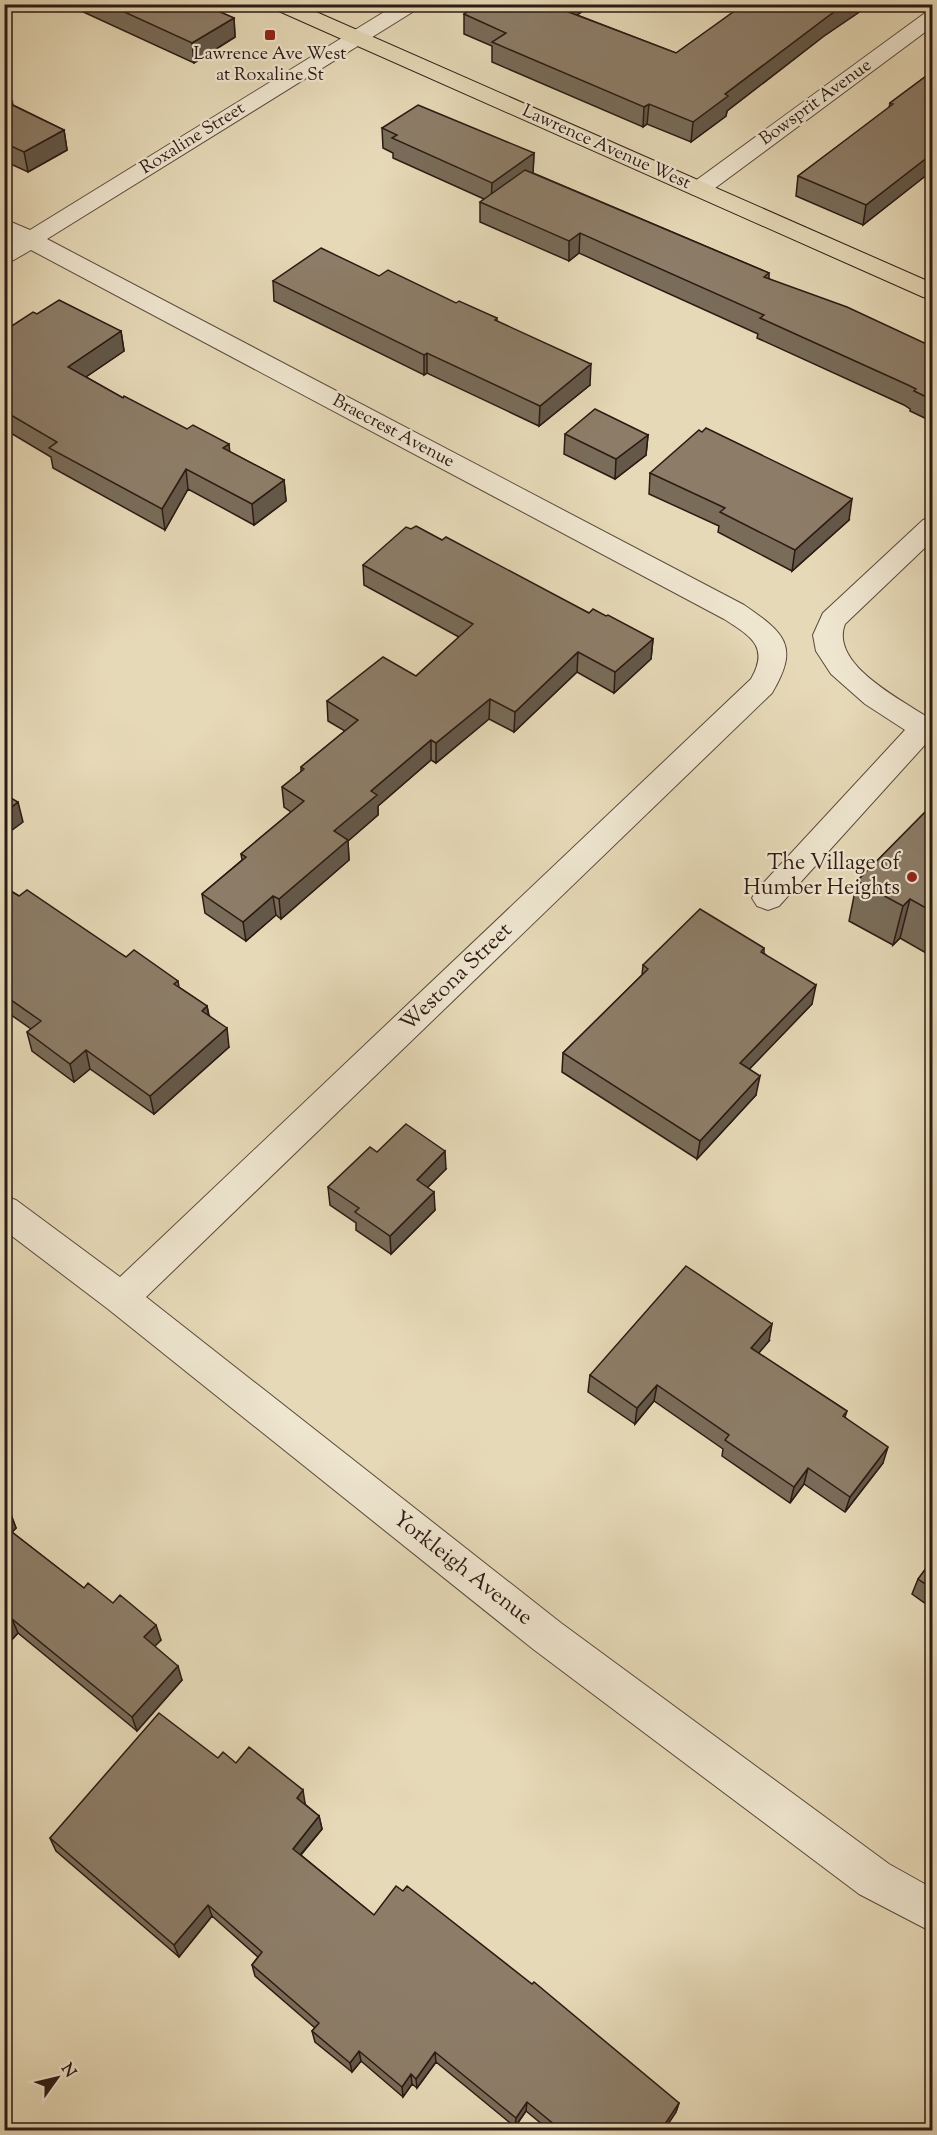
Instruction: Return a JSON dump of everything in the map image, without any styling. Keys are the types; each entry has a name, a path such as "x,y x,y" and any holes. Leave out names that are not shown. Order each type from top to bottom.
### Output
{"main road":[{"name":"Lawrence Avenue West","path":"279,4 933,292"}],"street":[{"name":"Roxaline Street","path":"4,256 412,4"},
{"name":"Bowsprit Avenue","path":"699,189 933,17"},
{"name":"Braecrest Avenue","path":"4,226 734,612 758,628 773,648"},
{"path":"768,898 928,723 845,674 831,654 825,638 827,627 933,526"},
{"name":"Westona Street","path":"121,1298 762,686 773,669 773,648"},
{"name":"Yorkleigh Avenue","path":"4,1210 121,1298 547,1636 874,1879 933,1911"}],"building":[{"path":"107,4 202,4 234,18 192,43"},
{"path":"479,4 564,4 558,8 676,53 746,4 845,4 725,94 728,96 693,122 649,104 644,107 492,42 506,33 464,14"},
{"path":"933,71 933,153 866,205 798,176 893,104 890,103"},
{"path":"4,97 12,101 8,103 64,130 24,152 4,143"},
{"path":"418,105 534,153 492,183 392,138 397,135 382,128"},
{"path":"525,170 769,273 764,277 847,307 933,347 933,400 914,391 916,389 908,385 760,318 764,315 580,233 569,241 480,202"},
{"path":"321,248 379,276 388,270 456,303 459,301 497,318 495,320 591,364 540,406 427,353 424,355 273,281"},
{"path":"59,300 121,331 68,367 123,398 124,396 187,429 193,425 229,444 223,448 284,480 252,504 186,469 162,509 49,448 57,442 4,411 4,331 33,312 37,314"},
{"path":"595,409 648,435 616,459 565,434"},
{"path":"706,428 852,499 795,550 720,512 725,508 650,473 699,430 702,432"},
{"path":"416,526 442,540 446,537 589,613 593,609 608,615 653,639 615,672 578,652 515,712 490,699 436,743 431,740 371,791 377,795 334,831 348,840 279,899 273,896 243,922 202,894 246,857 241,854 304,801 282,787 304,769 301,767 358,720 327,701 383,657 416,676 473,624 363,565 406,527 411,529"},
{"path":"4,794 18,802 4,813"},
{"path":"933,804 933,912 910,899 903,906 857,881"},
{"path":"4,887 19,896 27,890 126,957 134,950 178,981 174,984 207,1006 202,1011 227,1028 150,1096 86,1050 70,1064 27,1032 41,1021 4,995"},
{"path":"700,909 764,948 761,952 816,985 740,1063 760,1076 700,1141 563,1053 648,969 643,965"},
{"path":"406,1124 445,1151 417,1180 434,1192 390,1236 355,1212 359,1208 328,1187 370,1147 377,1152"},
{"path":"686,1266 772,1324 751,1348 847,1411 843,1416 888,1447 850,1497 808,1468 794,1487 725,1440 729,1435 657,1385 637,1408 590,1375"},
{"path":"4,1508 10,1512 4,1517"},
{"path":"4,1526 84,1588 88,1583 113,1603 120,1595 156,1625 144,1637 178,1666 132,1717 12,1619 4,1626"},
{"path":"933,1559 933,1589 918,1579"},
{"path":"159,1713 218,1758 223,1752 236,1763 249,1747 303,1790 297,1798 319,1816 293,1849 374,1915 396,1886 403,1891 407,1886 532,1984 534,1982 679,2103 661,2130 561,2130 527,2102 516,2118 435,2052 416,2079 411,2074 402,2087 359,2051 350,2063 312,2031 319,2023 252,1965 262,1952 208,1905 174,1945 50,1838"}],"place":[{"name":"Lawrence Ave West at Roxaline St","path":"270,35"},
{"name":"The Village of Humber Heights","path":"912,877"}]}
